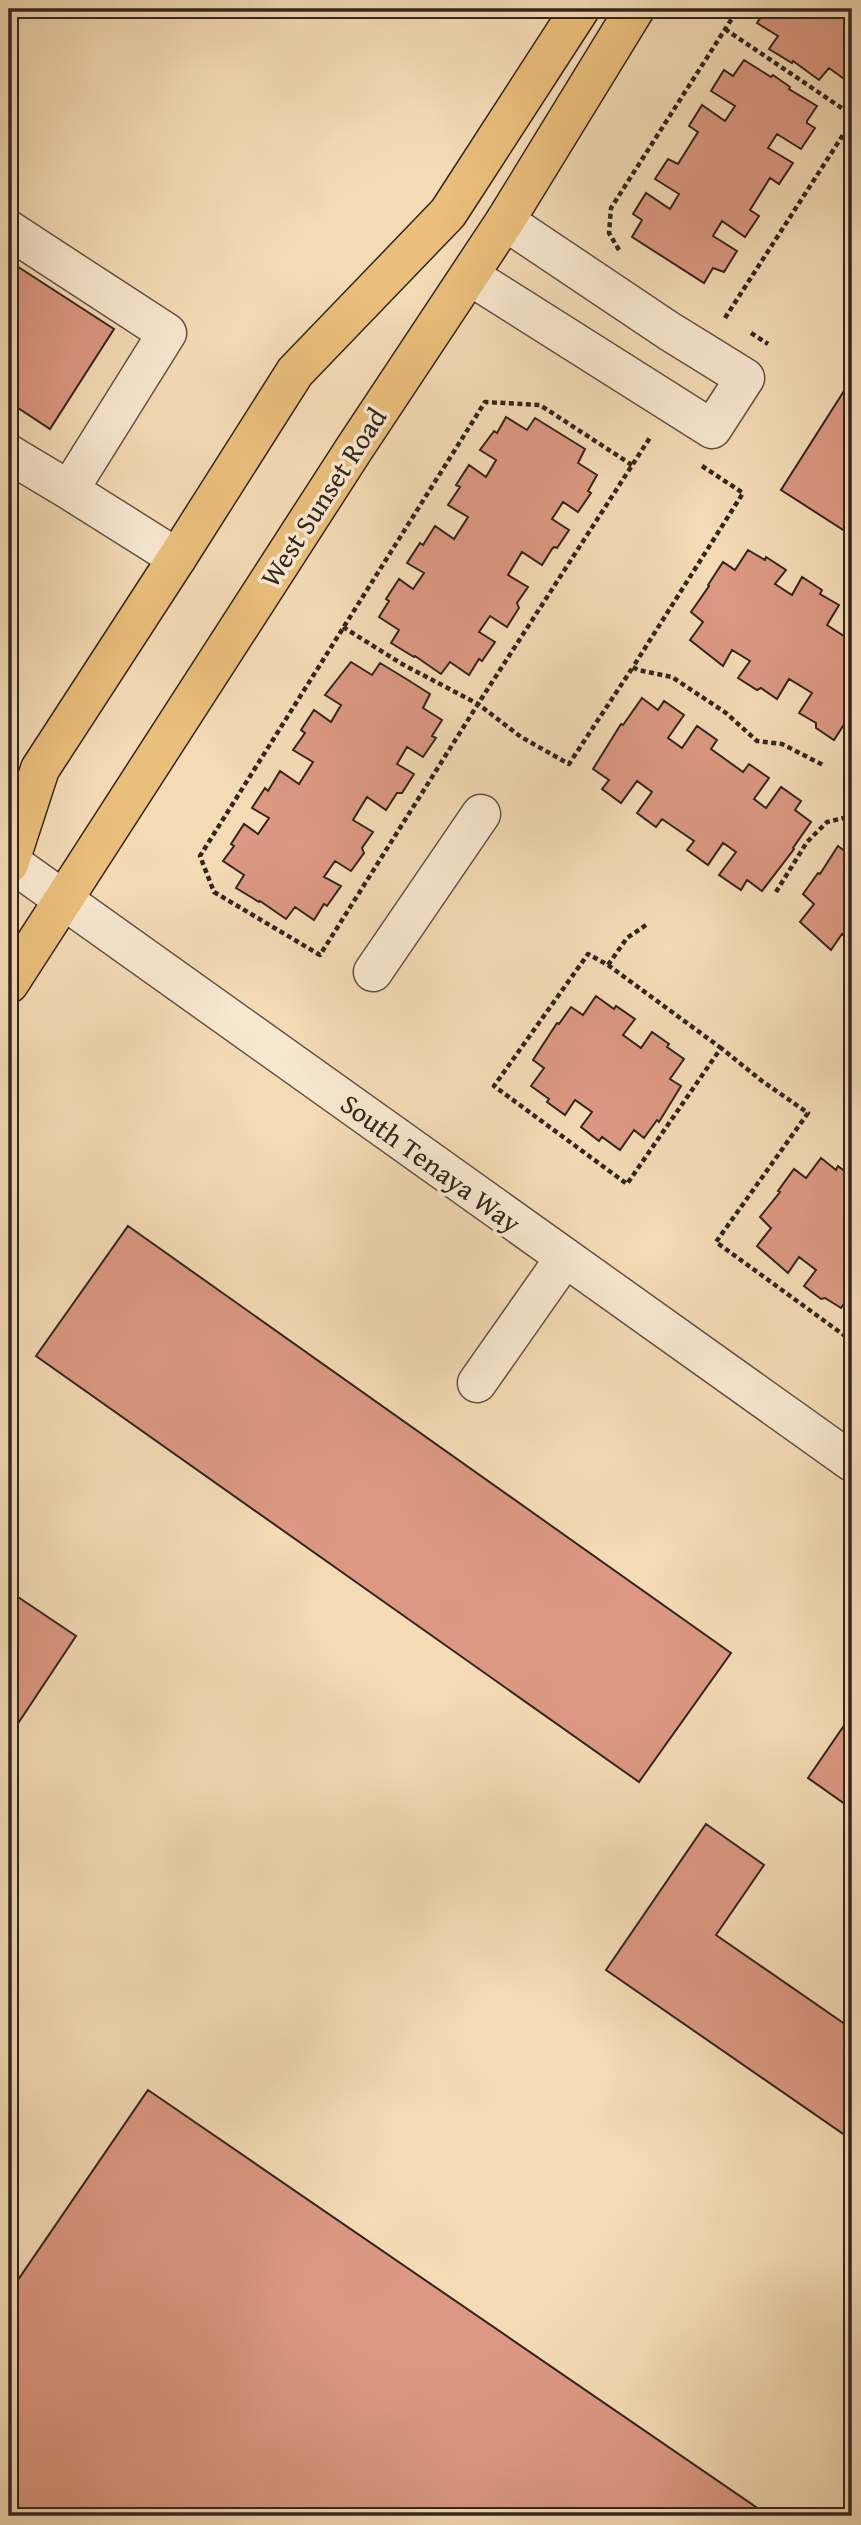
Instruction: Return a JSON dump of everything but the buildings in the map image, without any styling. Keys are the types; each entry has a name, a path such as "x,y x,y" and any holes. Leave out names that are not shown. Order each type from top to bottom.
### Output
{"main road":[{"path":"9,862 40,769 295,372 448,213 580,9"},
{"name":"West Sunset Road","path":"9,984 354,449 470,276 635,9"}],"street":[{"path":"470,276 712,429 745,378 626,303 505,221"},
{"path":"9,230 167,333 69,491"},
{"path":"594,353 626,303"},
{"path":"9,454 177,558"},
{"path":"373,972 481,814"},
{"name":"South Tenaya Way","path":"9,862 852,1462"},
{"path":"477,1383 565,1259"}],"path":[{"path":"628,256 617,249 609,233 611,208 738,9"},
{"path":"725,29 852,115"},
{"path":"725,318 852,121"},
{"path":"718,314 736,324"},
{"path":"746,331 768,344"},
{"path":"632,465 540,405 485,402 200,856 214,892 320,955 478,704 673,403"},
{"path":"343,627 402,664 478,704 521,737 569,765 743,493 692,460"},
{"path":"851,550 852,571"},
{"path":"633,667 672,677 726,713 757,741 782,744 823,765"},
{"path":"776,892 807,842 827,822 852,816"},
{"path":"608,965 627,938 646,925"},
{"path":"721,1048 627,1184 494,1086 588,954 608,965 721,1048 762,1081 808,1113 716,1242 852,1341"}]}
